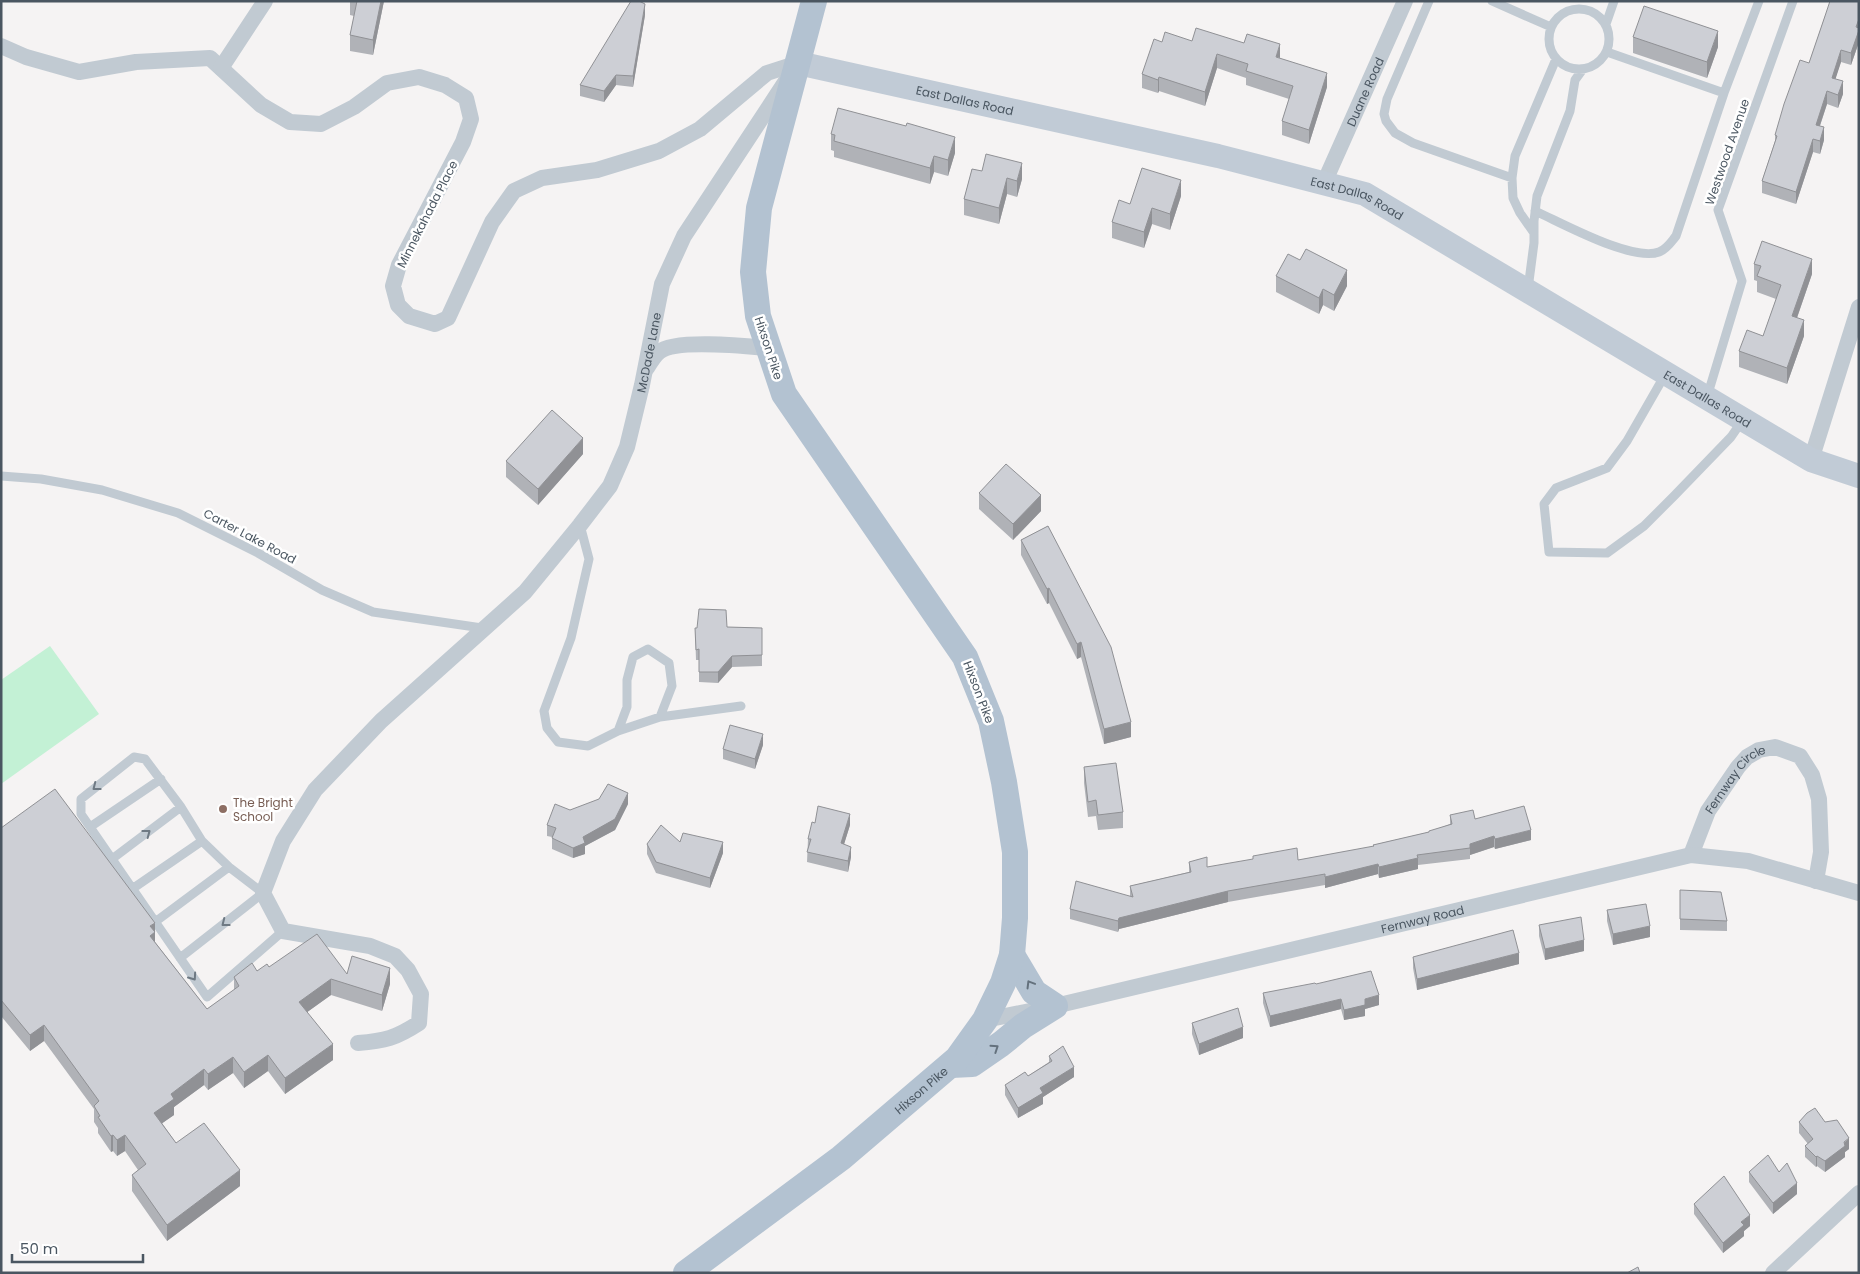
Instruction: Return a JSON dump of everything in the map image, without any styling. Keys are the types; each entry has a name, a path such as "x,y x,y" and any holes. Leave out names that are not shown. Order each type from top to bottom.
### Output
{"main road":[{"name":"Hixson Pike","path":"686,1273 841,1158 957,1059 985,1020 1003,983 1012,955 1015,918 1015,852 1004,782 991,722 965,657 784,394 758,316 753,272 759,208 814,1"},
{"path":"951,1064 972,1064 1023,1026 1055,1006 1034,992 1012,955"}],"street":[{"path":"221,68 265,1"},
{"name":"Duane Road","path":"1324,183 1405,1"},
{"name":"Minnekahada Place","path":"1,46 26,57 79,72 136,62 210,58 261,105 290,122 322,124 354,107 387,83 419,77 445,85 466,98 471,119 463,142 399,265 393,286 398,305 410,316 435,324 448,318 492,222 514,191 542,178 597,170 659,151 700,129 768,73 798,63"},
{"name":"East Dallas Road","path":"798,63 1218,156 1365,194 1811,460 1859,476"},
{"name":"McDade Lane","path":"263,893 283,841 315,790 381,720 458,653 482,628 525,592 580,526 610,486 626,447 662,284 684,236 798,63"},
{"path":"1811,460 1859,307"},
{"path":"644,371 659,352 673,346 729,345 768,348"},
{"name":"Fernway Circle","path":"1691,855 1708,811 1738,767 1747,757 1759,750 1775,747 1800,756 1812,775 1819,799 1820,852 1816,881"},
{"name":"Fernway Road","path":"985,1020 1055,1006 1691,855 1748,861 1859,893"},
{"path":"263,893 283,931 370,946 395,956 408,970 421,994 419,1023 401,1034 382,1041 358,1043"},
{"path":"1773,1273 1859,1193"}],"lane":[{"path":"1429,1 1387,99 1384,114 1386,120 1395,133 1413,143 1512,178"},
{"path":"1492,1 1551,27"},
{"path":"1606,24 1614,1"},
{"path":"1535,211 1624,250 1644,254 1658,252 1666,248 1676,236 1724,93 1759,1"},
{"name":"Westwood Avenue","path":"1707,397 1742,281 1718,210 1793,1"},
{"path":"1575,5 1598,15 1606,24 1609,33 1607,52 1597,63 1583,69 1573,69 1564,65 1556,59 1550,49 1548,38 1551,27 1556,18 1575,5"},
{"path":"1607,52 1724,93"},
{"path":"1534,233 1520,213 1513,198 1512,178 1515,156 1556,59"},
{"path":"1527,290 1534,244 1537,196 1570,110 1575,80 1583,69"},
{"path":"1666,373 1627,440 1607,468 1556,488 1544,504 1549,552 1607,553 1644,526 1731,437 1743,419"},
{"name":"Carter Lake Road","path":"1,476 40,479 102,490 178,513 258,553 322,590 373,612 482,628"},
{"path":"580,526 589,559 570,638 544,711 547,728 558,742 588,746 618,731 660,717 741,706"},
{"path":"618,731 627,707 627,680 633,657 648,649 669,663 672,686 660,717"},
{"path":"180,958 263,893 229,867 202,841 181,807 145,759 134,757 81,799 81,814 207,998 283,931"},
{"path":"90,827 160,779"},
{"path":"112,859 181,807"},
{"path":"132,889 202,841"},
{"path":"155,922 229,867"}],"green space":[{"path":"50,646 99,714 1,784 1,680"}],"building":[{"path":"357,1 381,1 373,40 350,35"},
{"path":"631,1 639,1 645,4 633,76 616,75 604,91 580,85"},
{"path":"1830,1 1859,1 1859,19 1856,27 1859,30 1851,53 1841,50 1832,78 1843,81 1838,95 1827,91 1816,125 1824,127 1820,141 1813,139 1796,192 1762,181 1777,136 1775,135 1784,104 1800,60 1809,63"},
{"path":"1644,6 1718,31 1707,62 1633,37"},
{"path":"1196,28 1244,43 1247,34 1280,44 1276,57 1327,73 1309,130 1282,121 1293,86 1246,71 1248,64 1217,54 1205,92 1159,77 1158,80 1142,74 1154,39 1162,42 1165,32 1192,41"},
{"path":"838,108 906,126 907,123 955,137 948,160 934,156 930,168 834,141 835,135 831,134"},
{"path":"986,154 1022,163 1017,181 1007,178 999,208 964,199 972,169 982,171"},
{"path":"1142,168 1181,180 1170,214 1152,208 1144,232 1112,222 1119,200 1130,204"},
{"path":"1762,241 1812,259 1792,316 1804,320 1787,368 1739,351 1747,330 1763,336 1781,285 1757,276 1761,266 1754,264"},
{"path":"1306,249 1347,270 1334,295 1323,289 1319,298 1276,276 1288,254 1300,260"},
{"path":"552,410 583,438 538,489 506,461"},
{"path":"1006,464 1041,495 1013,524 979,493"},
{"path":"1048,526 1111,647 1131,722 1104,729 1081,642 1077,644 1049,588 1047,589 1021,540"},
{"path":"699,609 726,610 727,627 762,628 762,655 732,656 718,672 699,672 699,649 696,650 695,628 697,628"},
{"path":"730,725 763,734 755,759 723,749"},
{"path":"1116,763 1123,812 1098,815 1096,800 1088,802 1084,767"},
{"path":"608,784 628,793 615,819 583,837 585,843 573,848 552,838 556,828 547,825 555,804 570,810 599,799"},
{"path":"55,789 155,923 150,926 155,932 150,936 207,1009 239,986 234,977 252,963 257,971 267,964 269,967 317,934 347,974 352,956 390,968 382,995 331,979 299,1002 333,1044 285,1078 268,1055 244,1072 233,1057 208,1074 204,1069 171,1094 174,1099 154,1113 176,1143 204,1123 240,1170 167,1225 132,1175 146,1164 125,1135 117,1140 113,1135 111,1136 98,1117 100,1116 94,1106 99,1101 44,1025 30,1035 1,1000 1,828"},
{"path":"818,806 850,814 841,843 851,847 848,861 807,852 811,839 808,839 812,822 815,823"},
{"path":"1524,806 1531,830 1495,839 1494,836 1470,844 1470,848 1417,855 1418,858 1379,867 1378,864 1325,877 1325,874 1228,891 1119,918 1118,921 1070,909 1076,881 1133,897 1130,886 1191,872 1189,862 1207,857 1207,867 1253,859 1253,856 1297,848 1298,860 1374,846 1429,832 1452,824 1450,815 1473,810 1475,819"},
{"path":"661,825 680,842 683,833 723,842 710,878 656,862 647,844"},
{"path":"1680,890 1721,892 1727,921 1680,919"},
{"path":"1646,904 1650,926 1613,934 1607,910"},
{"path":"1581,917 1584,940 1545,949 1539,925"},
{"path":"1513,930 1519,953 1417,979 1413,957"},
{"path":"1371,971 1379,995 1365,999 1365,1005 1344,1010 1341,999 1270,1016 1263,993 1316,984"},
{"path":"1238,1008 1243,1027 1199,1044 1192,1023"},
{"path":"1063,1046 1074,1067 1040,1088 1043,1093 1018,1108 1005,1085 1025,1072 1028,1076 1052,1061 1049,1056"},
{"path":"1815,1108 1825,1122 1837,1120 1849,1138 1844,1142 1845,1146 1825,1161 1816,1157 1805,1146 1813,1139 1799,1122 1807,1113"},
{"path":"1768,1155 1779,1172 1787,1163 1797,1183 1773,1203 1749,1172"},
{"path":"1724,1176 1750,1215 1741,1222 1744,1225 1723,1243 1694,1204"},
{"path":"1638,1267 1640,1273 1627,1273"}],"place":[{"name":"The Bright School","path":"223,809"}]}
